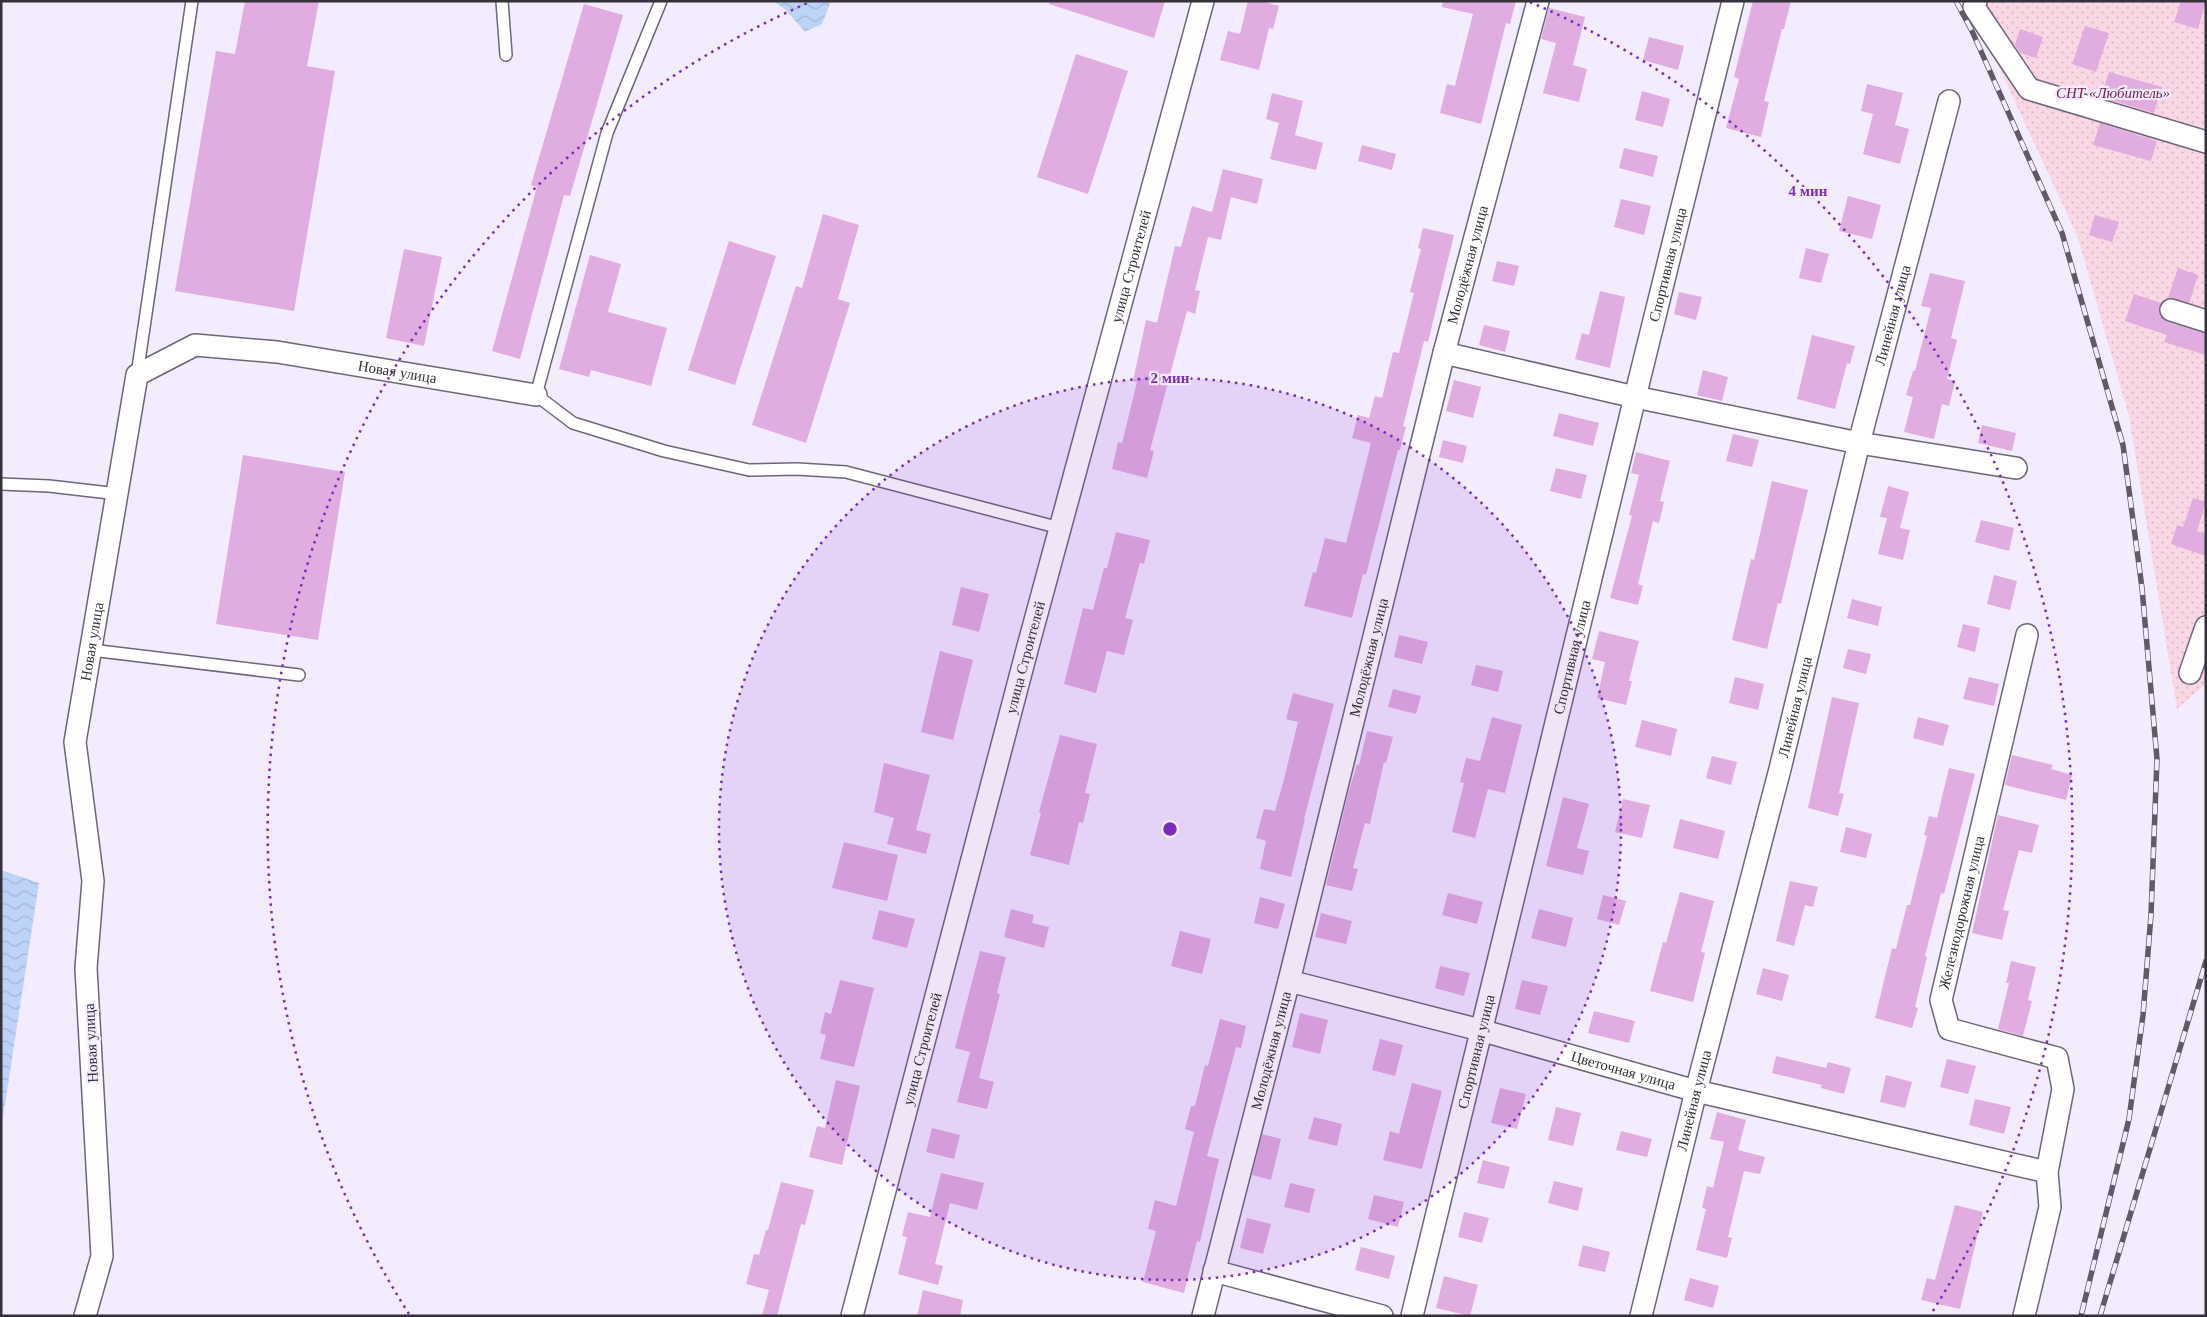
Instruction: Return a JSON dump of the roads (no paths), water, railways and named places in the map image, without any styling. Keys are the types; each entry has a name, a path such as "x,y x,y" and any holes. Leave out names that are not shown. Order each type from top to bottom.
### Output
{"street":[{"name":"улица Строителей","path":"852,1316 1060,528 1203,1"},
{"name":"Молодёжная улица","path":"1203,1316 1289,981 1444,353 1538,1"},
{"name":"Спортивная улица","path":"1412,1316 1480,1030 1734,1"},
{"path":"1975,4 2029,89 2206,142"},
{"name":"Линейная улица","path":"1641,1316 1696,1091 1780,769 1859,443 1949,101"},
{"path":"2171,310 2206,321"},
{"name":"Новая улица","path":"85,1316 102,1256 86,968 93,881 75,742 137,375 195,345 277,352 536,395"},
{"path":"1444,353 1635,398 1859,443 2016,468"},
{"path":"2190,672 2206,627"},
{"name":"Железнодорожная улица","path":"2024,1316 2050,1207 2047,1172 2063,1089 2057,1058 1949,1029 1941,1000 2027,635"},
{"name":"Цветочная улица","path":"1289,981 1480,1030 1696,1091 2047,1172"},
{"path":"1214,1271 1382,1316"}],"lane":[{"path":"137,375 192,1"},
{"path":"502,1 506,55"},
{"path":"661,1 607,133 536,395 573,423 664,451 749,470 797,469 846,472 1060,528"},
{"path":"1,484 49,486 118,494"},
{"path":"91,650 299,675"}],"water":[{"path":"773,1 831,1 822,24 805,32 786,10"},
{"path":"1,870 39,883 1,1130"}],"railway":[{"path":"1956,1 1972,31 2062,233 2123,445 2142,588 2157,759 2151,915 2143,1015 2129,1119 2081,1316"},
{"path":"2100,1316 2206,961"}],"park label":[{"name":"СНТ «Любитель»","path":"2113,93"}]}
